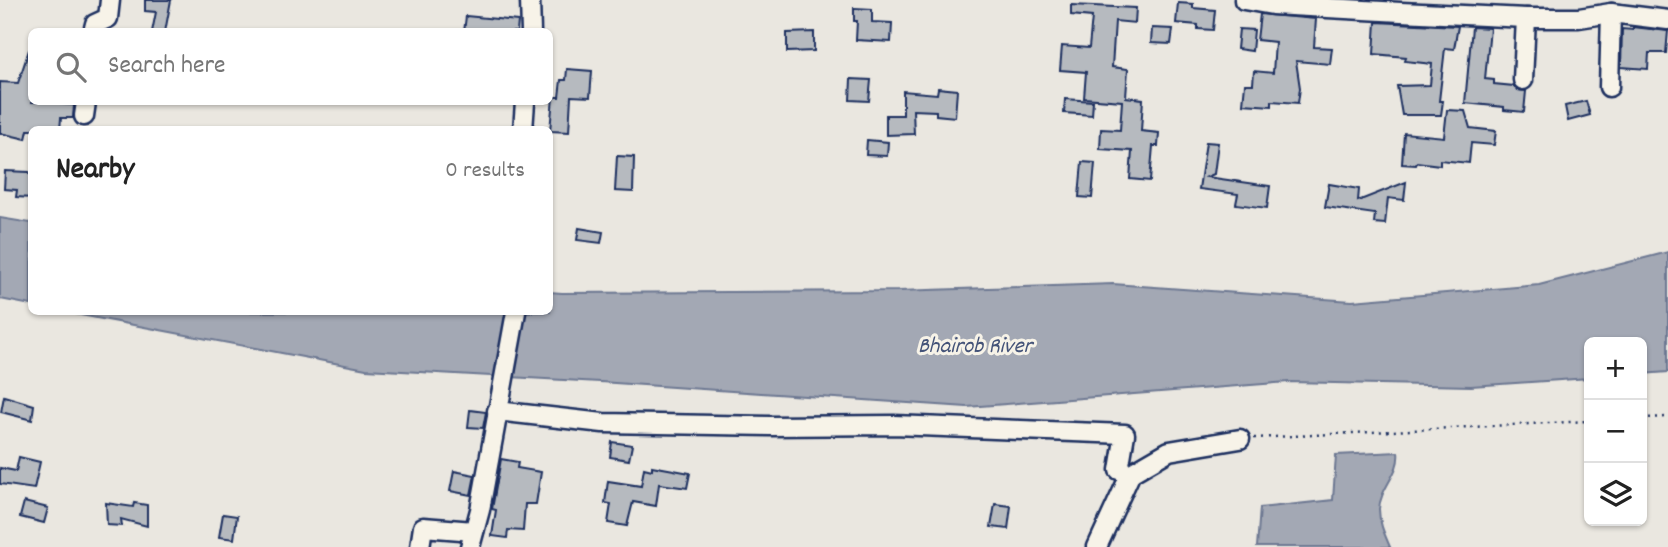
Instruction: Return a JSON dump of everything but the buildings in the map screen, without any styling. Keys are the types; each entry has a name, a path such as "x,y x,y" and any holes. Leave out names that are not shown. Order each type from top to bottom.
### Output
{"street":[{"path":"94,28 95,24 108,18 110,0"},
{"path":"530,0 531,28"},
{"path":"1244,0 1526,18 1579,18 1611,13 1668,20"},
{"path":"1609,87 1611,13"},
{"path":"1523,80 1526,18"},
{"path":"523,126 525,105"},
{"path":"420,547 423,527 472,539 515,315"},
{"path":"497,411 603,423 894,425 1125,434 1118,470"},
{"path":"1097,547 1132,473 1169,451 1240,439"}],"path":[{"path":"1647,418 1668,417"},
{"path":"1240,439 1584,421"}],"water":[{"path":"0,218 28,223 28,304 0,299"},
{"name":"Bhairob River","path":"1668,252 1668,372 1647,374 1647,337 1584,337 1584,378 1471,386 1289,382 967,407 366,369 81,315 553,315 553,292 898,291 1113,284 1352,301 1539,285"},
{"path":"1398,452 1396,466 1379,509 1381,524 1390,547 1257,547 1260,508 1333,500 1336,455"}]}
